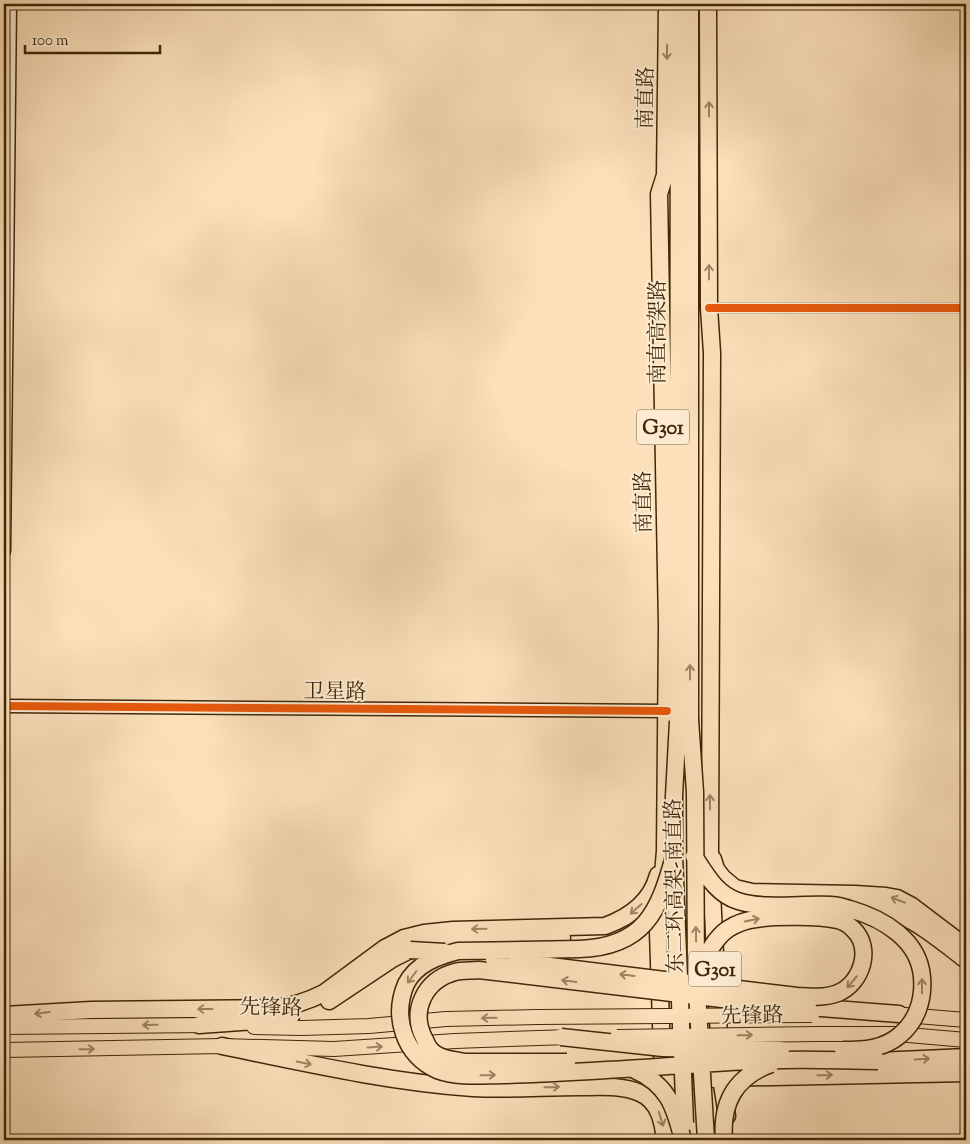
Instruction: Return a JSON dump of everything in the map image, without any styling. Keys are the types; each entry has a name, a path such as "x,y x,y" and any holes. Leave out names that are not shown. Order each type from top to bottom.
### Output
{"highway":[{"name":"南直路","path":"667,4 665,175 659,194 667,627 678,717 669,854"},
{"name":"南直高架路","path":"678,717 679,4"},
{"name":"南直高架路","path":"678,717 690,4"},
{"name":"G301","path":"708,4 709,308 712,353 710,850 721,1078 730,1140"},
{"path":"659,194 667,213 668,756 674,796"},
{"path":"695,792 702,720 704,381 712,353"},
{"name":"东二环高架-南直路","path":"678,717 695,792 696,976 706,1140"},
{"name":"东二环高架-南直路","path":"678,717 669,854 684,1140"},
{"path":"710,850 716,869 735,888 752,892 855,894 897,898 912,906 966,947"},
{"path":"669,854 665,890 657,907 648,920 639,928 628,937 613,945 597,949 458,951 441,955 428,961 416,970 407,983 401,999 399,1015 401,1029 406,1042 425,1063 438,1070 474,1075 559,1073 784,1060 878,1061 966,1056"},
{"path":"4,1015 91,1010 276,1008 290,1006 324,993 385,948 404,938 424,933 453,930 605,926 622,920 640,908 657,882 669,854"},
{"path":"652,1100 663,1084 658,932 669,854"},
{"path":"694,856 708,878 720,892 740,902 758,905 868,905 885,908 902,915 925,929 966,960"},
{"path":"561,1038 662,1048 862,1050 883,1046 900,1035 910,1025 920,1006 922,968 915,952 897,931 861,912 835,905"},
{"path":"410,950 433,951 816,997 830,996 846,990 853,983 861,967 863,949 854,929 839,920 822,918 755,919 726,930 709,950 696,976"},
{"path":"199,1025 269,1020 306,1013 346,991 392,959 410,950 437,943 590,937 639,928"},
{"path":"684,1140 674,1108 662,1089 651,1079 625,1066 596,1062 466,1062 449,1059 438,1055 430,1048 419,1028 418,1013 420,1002 435,982 455,972 479,970 810,1011 899,1014"},
{"path":"222,1046 416,1083 476,1088 597,1087 632,1090 652,1100 662,1120 665,1140"},
{"path":"724,1140 725,1117 737,1086 759,1068 784,1060"},
{"path":"663,1084 721,1078 966,1073"},
{"path":"730,1140 733,1113 743,1091 752,1082 777,1076"}],"main road":[{"name":"先锋路","path":"4,1027 199,1025 301,1028 369,1026 446,1020 810,1011"},
{"path":"899,1014 966,1020"},
{"name":"先锋路","path":"4,1050 222,1046 334,1049 455,1041 539,1038 816,1034 897,1034 966,1040"}],"street":[{"path":"4,551 10,4"},
{"path":"709,308 966,308"},
{"name":"卫星路","path":"4,706 678,717"},
{"path":"669,854 710,850"}],"cycle path":[{"path":"709,308 966,308"},
{"path":"4,706 667,711"}]}
